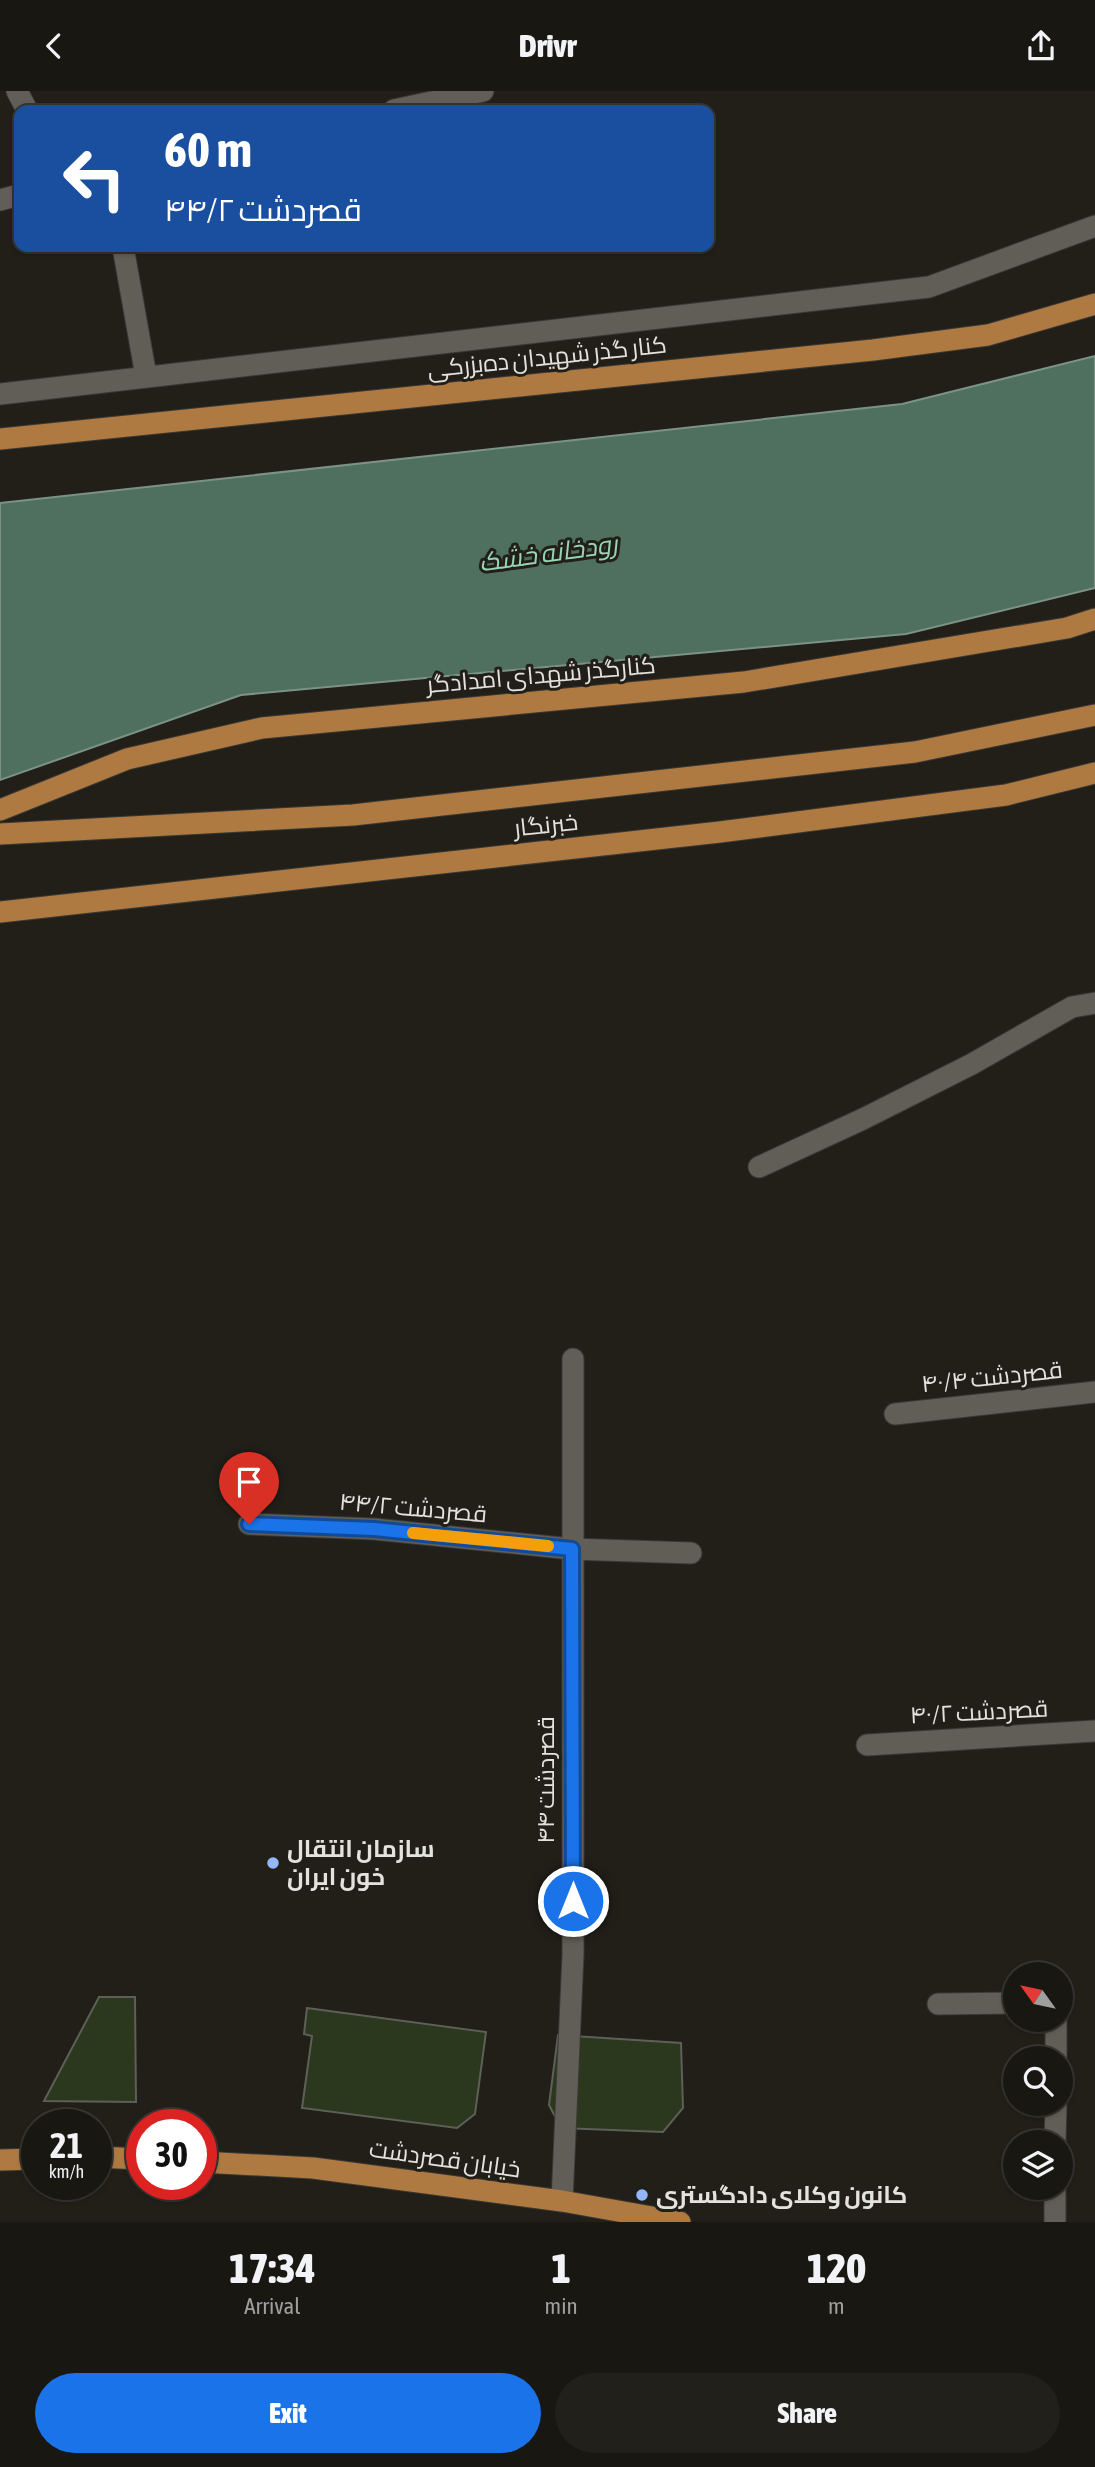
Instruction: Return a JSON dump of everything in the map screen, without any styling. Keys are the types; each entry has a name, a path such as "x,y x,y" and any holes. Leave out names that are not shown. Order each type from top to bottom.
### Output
{"main road":[{"name":"کنار گذر شهیدان ده‌بزرکی","path":"0,439 873,350 988,335 1095,304"},
{"name":"کنارگذر شهدای امدادگر","path":"0,810 127,759 262,728 744,683 1067,628 1095,619"},
{"name":"خبرنگار","path":"0,834 380,812 915,752 1095,715"},
{"name":"خبرنگار","path":"0,912 720,832 1006,795 1095,773"},
{"path":"0,2160 21,2159"},
{"name":"خیابان قصردشت","path":"217,2163 313,2168 562,2201 680,2222"}],"street":[{"path":"417,105 483,91"},
{"path":"0,394 929,287 1095,226"},
{"path":"124,252 146,376"},
{"path":"759,1167 972,1064 1072,1007 1095,1003"},
{"name":"۴۴ قصردشت","path":"562,2201 573,1955 573,1359"},
{"name":"۴۰/۴ قصردشت","path":"895,1414 1095,1392"},
{"name":"۴۴/۲ قصردشت","path":"249,1524 374,1529 572,1549 691,1553"},
{"name":"۴۰/۲ قصردشت","path":"867,1745 1095,1731"},
{"path":"938,2004 1003,2003"},
{"path":"1055,2200 1055,2222"}],"water":[{"name":"رودخانه خشک","path":"1095,356 1095,588 906,634 241,695 0,780 0,503 902,404"}],"building":[{"path":"99,1997 135,1997 136,2102 44,2101"},
{"path":"307,2008 486,2032 475,2114 457,2128 302,2108 312,2036 304,2034"},
{"path":"558,2035 681,2043 683,2108 663,2132 561,2128 549,2105"}],"slow traffic":[{"path":"413,1533 548,1546"}],"place":[{"name":"سازمان انتقال خون ایران","path":"273,1863"},
{"name":"کانون وکلای دادگستری","path":"642,2195"}],"route":[{"path":"249,1524 374,1529 572,1549 573,1901"}]}
